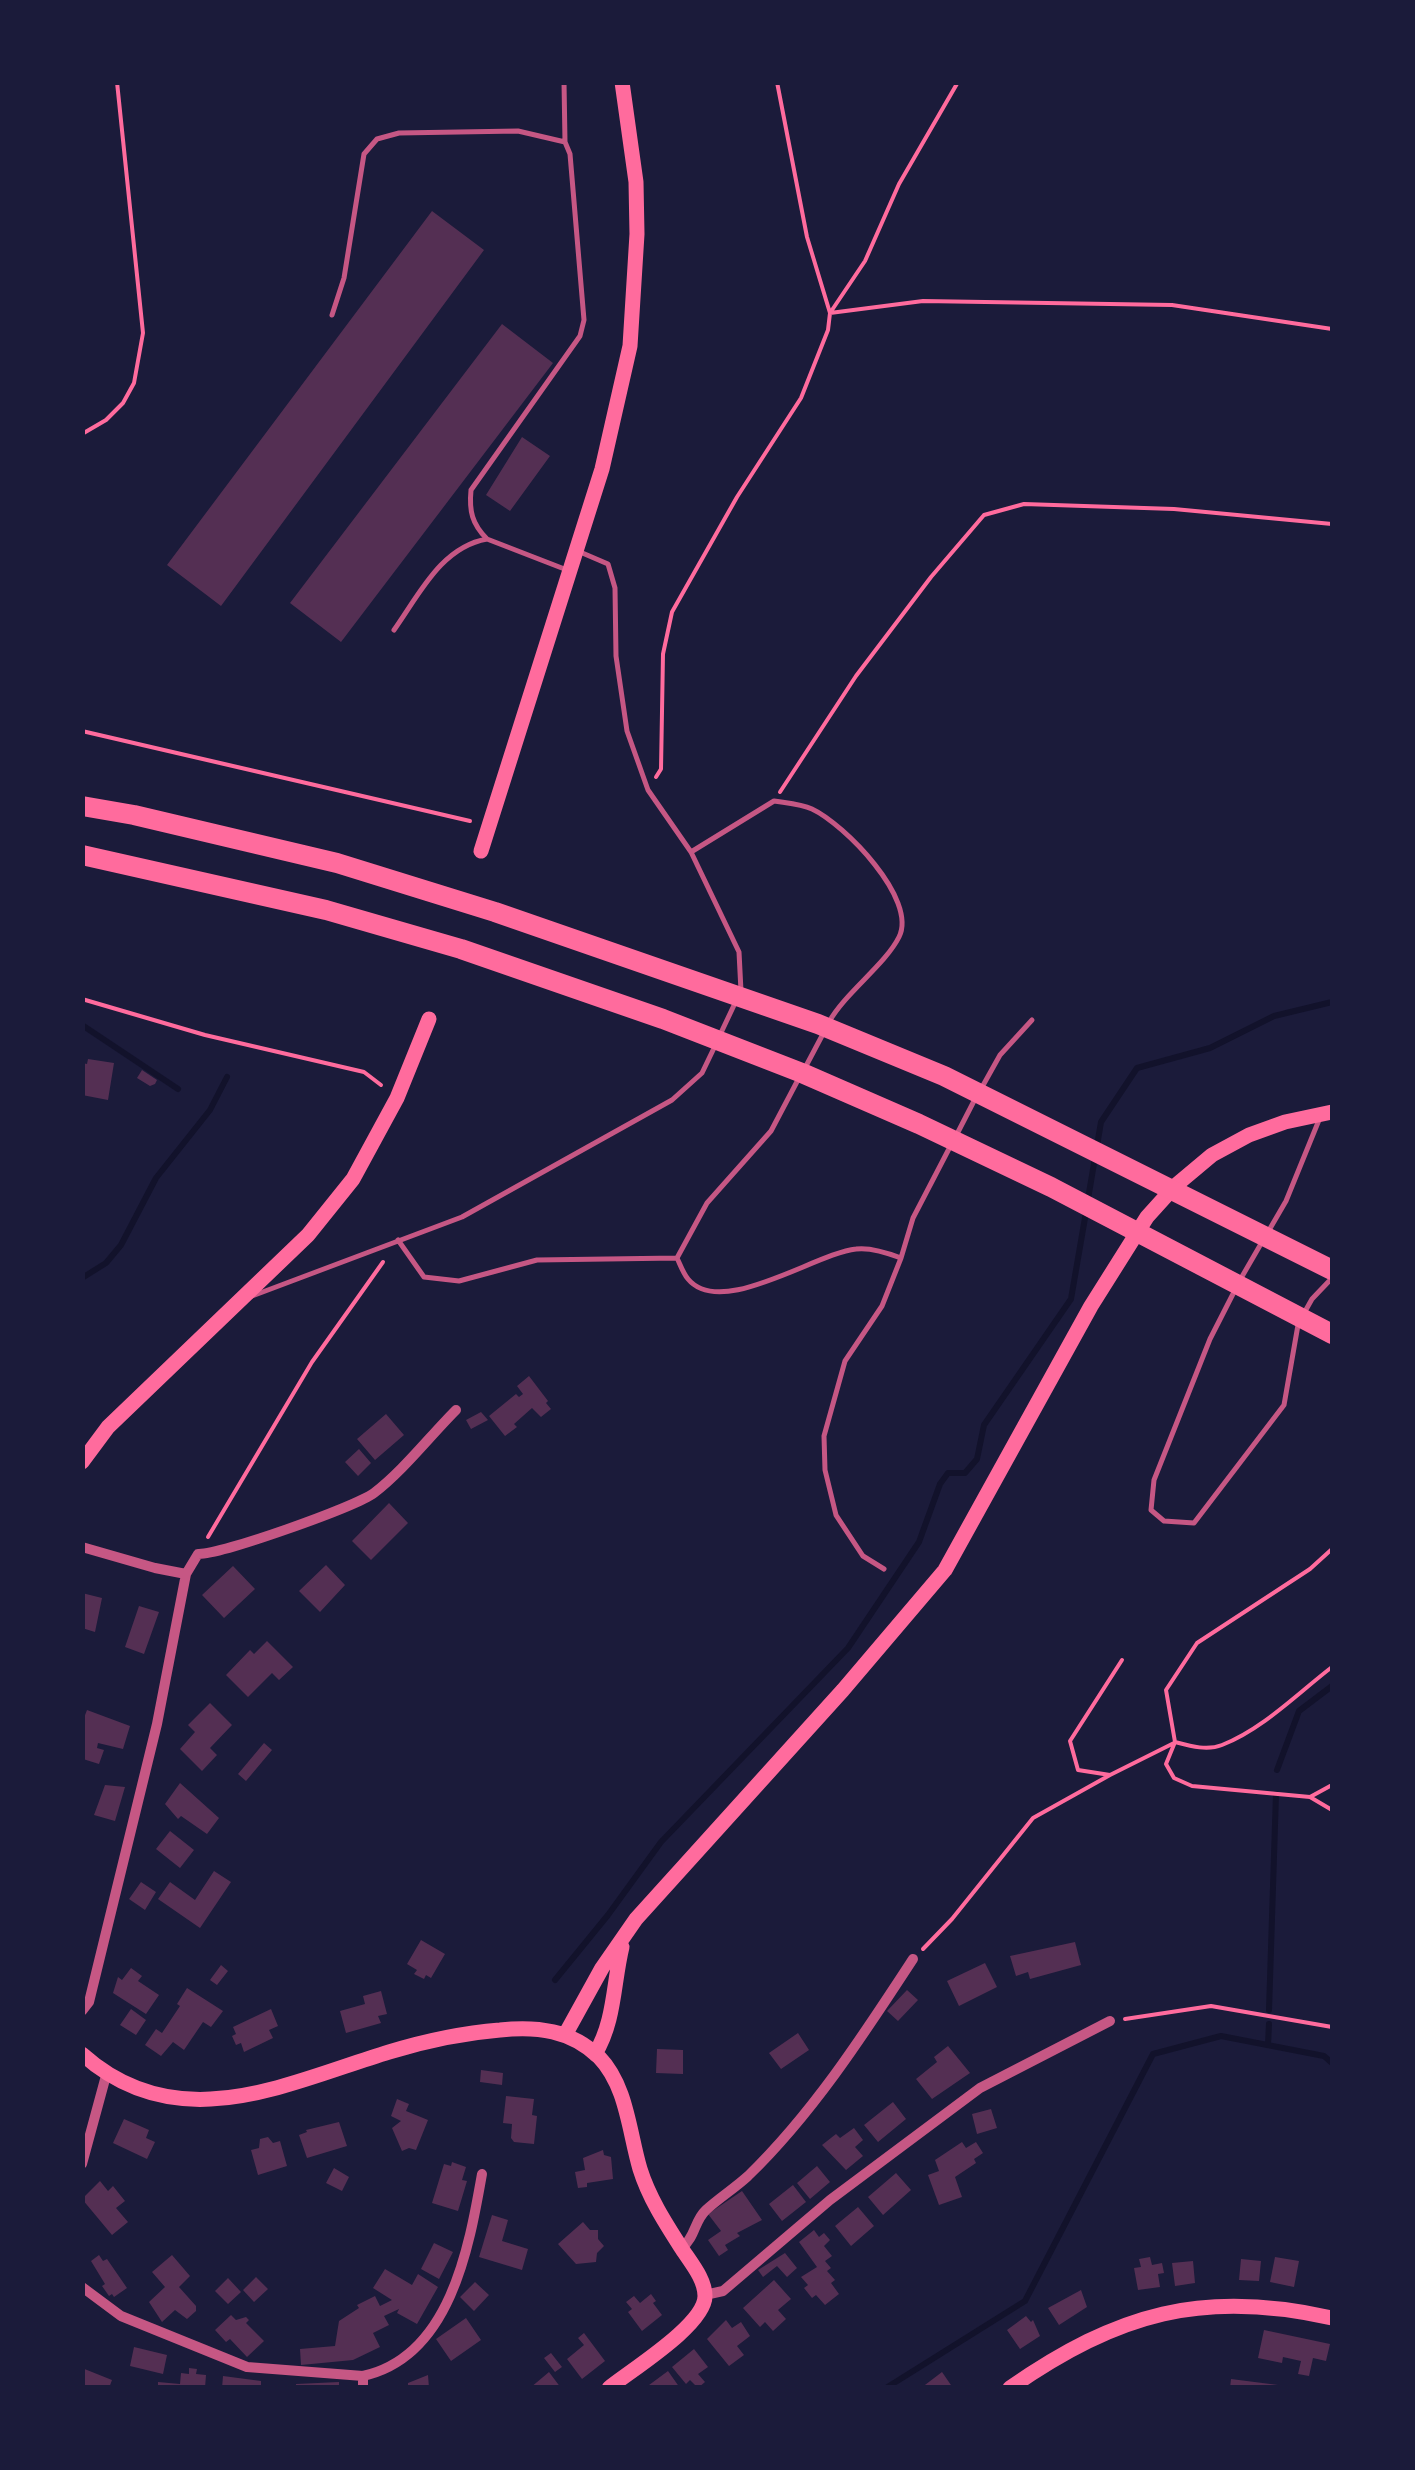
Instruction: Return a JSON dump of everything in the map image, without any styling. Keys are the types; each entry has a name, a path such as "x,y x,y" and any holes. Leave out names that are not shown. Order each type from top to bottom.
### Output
{"highway":[{"path":"82,806 337,864 494,912 818,1024 944,1076 1332,1270"},
{"path":"82,855 346,916 461,948 663,1019 919,1124 1085,1204 1332,1334"}],"main road":[{"path":"481,850 578,551 602,469 630,346 636,182 632,131 622,82"},
{"path":"82,1462 108,1426 308,1236 353,1179 397,1098 428,1019"},
{"path":"565,2035 602,1968 636,1919 945,1570 1091,1306 1147,1217 1175,1186 1212,1156 1249,1135 1328,1112"},
{"path":"595,2054 610,2019 624,1938"},
{"path":"82,2054 132,2085 169,2096 210,2100 287,2088 388,2052 457,2036 534,2028 565,2035 595,2054 618,2084 647,2188 703,2284 705,2295 704,2305 692,2323 608,2388"},
{"path":"1010,2388 1086,2340 1165,2312 1212,2305 1285,2308 1332,2318"}],"street":[{"path":"82,2012 89,2002 156,1729 186,1574 198,1554 255,1539 374,1493 456,1410"},
{"path":"82,1547 186,1574"},
{"path":"682,2248 693,2238 701,2214 745,2179 789,2131 867,2030 913,1959"},
{"path":"705,2295 722,2291 830,2200 980,2088 1110,2021"},
{"path":"82,2164 107,2072"},
{"path":"82,2287 121,2316 248,2367 363,2382 417,2348 441,2312 460,2276 470,2243 482,2174"}],"lane":[{"path":"487,539 472,518 471,490 572,351 584,320 570,154 565,142 564,82"},
{"path":"332,315 344,278 364,154 377,139 399,133 518,131 565,142"},
{"path":"394,630 448,556 467,543 487,539 570,571"},
{"path":"245,1299 462,1217 672,1100 702,1073 742,988 739,952 691,852 648,790 628,732 616,656 615,588 608,564 578,551"},
{"path":"677,1258 707,1202 770,1131 833,1015 900,936 902,912 891,884 838,827 811,808 774,801 691,852"},
{"path":"884,1570 863,1556 836,1515 825,1470 824,1436 845,1360 882,1306 913,1218 1000,1056 1032,1020"},
{"path":"1328,1112 1286,1201 1219,1318 1154,1480 1151,1510 1164,1521 1194,1523 1284,1405 1296,1328 1312,1298 1332,1278"},
{"path":"398,1240 424,1277 458,1281 537,1260 677,1258"},
{"path":"677,1258 689,1281 724,1291 738,1291 856,1248 902,1258"}],"path":[{"path":"82,434 106,420 134,384 143,333 117,82"},
{"path":"648,790 661,769 662,654 672,612 737,497 801,398 828,330 830,313 806,237 778,82"},
{"path":"830,313 865,262 899,184 958,82"},
{"path":"830,313 923,301 1172,305 1332,330"},
{"path":"774,801 856,676 984,515 1024,504 1174,509 1332,524"},
{"path":"82,731 489,826"},
{"path":"82,999 205,1035 364,1072 397,1098"},
{"path":"198,1554 302,1378 398,1240"},
{"path":"1332,1549 1310,1569 1196,1643 1166,1690 1175,1742 1166,1764 1174,1778 1192,1786 1310,1797 1332,1810"},
{"path":"1110,1775 1078,1770 1070,1742 1122,1660"},
{"path":"913,1959 952,1919 1033,1818 1175,1742 1193,1747 1219,1746 1258,1725 1332,1667"},
{"path":"1310,1797 1332,1786"},
{"path":"1110,2021 1211,2006 1332,2027"}],"building":[{"path":"432,211 484,250 221,606 167,565"},
{"path":"502,324 553,363 341,642 290,603"},
{"path":"522,437 550,456 510,511 486,495"},
{"path":"88,1059 114,1063 108,1100 82,1095 82,1063 87,1064"},
{"path":"142,1070 157,1080 155,1084 150,1086 137,1078"},
{"path":"529,1376 551,1409 541,1417 532,1408 505,1436 489,1416 516,1394 523,1394 517,1386"},
{"path":"481,1412 488,1420 471,1429 466,1420"},
{"path":"386,1414 404,1435 375,1460 357,1439"},
{"path":"359,1449 371,1463 358,1476 345,1462"},
{"path":"389,1503 408,1523 371,1560 352,1541"},
{"path":"326,1565 345,1585 320,1612 299,1591"},
{"path":"233,1566 255,1589 224,1618 202,1595"},
{"path":"82,1593 102,1598 95,1632 82,1628"},
{"path":"139,1606 159,1612 144,1654 125,1647"},
{"path":"267,1641 293,1667 279,1680 272,1673 248,1697 226,1675 250,1650 254,1654"},
{"path":"210,1703 232,1725 210,1748 217,1755 202,1771 180,1749 195,1732 188,1725"},
{"path":"87,1710 130,1726 123,1749 98,1743 97,1748 104,1750 99,1764 83,1759 82,1723"},
{"path":"264,1743 272,1750 246,1781 238,1774"},
{"path":"180,1783 219,1818 207,1834 181,1816 178,1819 165,1804"},
{"path":"105,1785 125,1787 115,1821 94,1815"},
{"path":"170,1831 194,1850 180,1868 156,1849"},
{"path":"214,1871 231,1882 200,1928 158,1899 170,1882 195,1900"},
{"path":"141,1882 156,1892 145,1910 129,1899"},
{"path":"421,1940 445,1954 431,1978 414,1974 417,1970 407,1964"},
{"path":"1075,1942 1081,1965 1030,1979 1028,1972 1016,1976 1010,1956"},
{"path":"985,1963 997,1987 959,2006 947,1981"},
{"path":"221,1965 228,1971 217,1985 210,1980"},
{"path":"131,1968 142,1976 138,1981 159,1995 146,2014 113,1993 118,1977 122,1980"},
{"path":"187,1988 223,2011 211,2027 203,2022 184,2050 173,2042 161,2056 145,2045 156,2029 162,2033"},
{"path":"907,1990 918,2000 898,2021 887,2011"},
{"path":"381,1991 387,2014 378,2016 381,2023 346,2033 340,2011 365,2004 363,1996"},
{"path":"131,2009 146,2020 136,2035 120,2025"},
{"path":"271,2009 278,2026 269,2030 273,2038 244,2052 232,2036 236,2034 233,2027"},
{"path":"798,2033 809,2050 781,2069 769,2053"},
{"path":"948,2046 970,2073 932,2099 916,2079 937,2062 934,2057"},
{"path":"657,2049 683,2050 683,2074 656,2073"},
{"path":"481,2070 503,2073 502,2085 480,2082"},
{"path":"506,2096 534,2099 534,2144 514,2142 511,2138 512,2124 503,2123"},
{"path":"397,2099 409,2104 406,2111 428,2120 416,2150 402,2151 392,2128 401,2121 391,2116"},
{"path":"893,2102 906,2119 878,2142 864,2125"},
{"path":"991,2109 997,2128 977,2134 972,2114"},
{"path":"124,2119 149,2130 146,2138 155,2142 147,2159 113,2143"},
{"path":"339,2122 347,2146 307,2158 299,2135"},
{"path":"854,2128 863,2140 855,2147 863,2156 846,2170 822,2145 836,2134 840,2138"},
{"path":"268,2137 273,2143 280,2141 287,2166 258,2175 251,2150 259,2148 260,2139"},
{"path":"962,2142 966,2148 976,2142 983,2153 974,2159 976,2163 955,2177 962,2197 939,2205 928,2175 939,2171 935,2160"},
{"path":"603,2150 604,2155 611,2157 613,2179 578,2188 575,2172 585,2170 583,2158"},
{"path":"452,2162 466,2167 462,2180 467,2181 458,2211 432,2203 444,2164 451,2166"},
{"path":"817,2166 830,2182 810,2199 797,2183"},
{"path":"334,2168 349,2177 342,2191 326,2183"},
{"path":"896,2173 911,2190 883,2215 868,2197"},
{"path":"100,2181 108,2191 113,2186 125,2201 116,2208 128,2222 112,2235 82,2199"},
{"path":"793,2185 806,2202 782,2221 769,2204"},
{"path":"742,2191 762,2220 737,2233 740,2236 725,2245 728,2250 719,2256 708,2240 721,2231 708,2214"},
{"path":"858,2207 874,2226 851,2246 835,2226"},
{"path":"492,2215 508,2220 502,2241 528,2249 522,2270 479,2257"},
{"path":"583,2222 590,2230 598,2230 598,2239 604,2246 597,2253 596,2262 576,2264 558,2244"},
{"path":"814,2230 819,2237 824,2233 830,2240 824,2246 832,2256 825,2261 835,2280 831,2283 839,2294 825,2305 816,2295 812,2298 801,2277 817,2267 799,2242"},
{"path":"434,2243 453,2252 439,2279 421,2269"},
{"path":"785,2253 797,2268 787,2277 777,2266 763,2277 758,2270"},
{"path":"99,2255 103,2261 107,2259 127,2288 114,2297 102,2286 105,2284 91,2261"},
{"path":"172,2255 190,2276 179,2287 196,2311 187,2319 175,2310 162,2322 149,2302 165,2287 152,2272"},
{"path":"1150,2257 1152,2265 1162,2263 1164,2273 1158,2274 1160,2287 1138,2290 1134,2268 1141,2267 1139,2259"},
{"path":"1275,2257 1299,2261 1294,2287 1270,2282"},
{"path":"1241,2259 1261,2261 1259,2281 1239,2280"},
{"path":"1193,2261 1195,2283 1175,2286 1172,2263"},
{"path":"385,2269 412,2285 418,2274 438,2287 417,2324 397,2313 399,2309 384,2316 389,2325 373,2333 380,2347 353,2360 301,2365 300,2349 335,2346 339,2321 359,2308 357,2305 375,2296 380,2306 392,2300 373,2288"},
{"path":"256,2277 268,2289 254,2302 243,2290"},
{"path":"228,2278 241,2292 228,2304 215,2291"},
{"path":"774,2280 791,2299 778,2310 786,2319 773,2331 765,2322 760,2327 743,2308"},
{"path":"475,2282 489,2295 474,2311 460,2297"},
{"path":"1081,2290 1087,2307 1059,2325 1048,2308"},
{"path":"651,2294 662,2315 642,2331 628,2312 632,2309 626,2302 634,2296 640,2303"},
{"path":"231,2315 236,2320 246,2317 246,2323 264,2341 247,2357 215,2330"},
{"path":"1026,2316 1033,2320 1040,2336 1020,2349 1007,2330"},
{"path":"466,2318 481,2340 451,2361 436,2339"},
{"path":"726,2320 732,2328 741,2322 750,2336 737,2346 744,2355 729,2366 707,2339"},
{"path":"1264,2330 1330,2344 1326,2361 1313,2358 1309,2376 1298,2374 1301,2361 1283,2357 1282,2363 1258,2358"},
{"path":"584,2333 605,2361 582,2379 567,2359 584,2345 578,2338"},
{"path":"134,2347 167,2355 163,2374 130,2366"},
{"path":"694,2349 708,2367 698,2374 705,2382 698,2388 690,2380 686,2384 672,2367"},
{"path":"551,2353 562,2367 555,2372 544,2358"},
{"path":"82,2368 112,2380 109,2388 82,2388"},
{"path":"189,2368 206,2375 205,2388 158,2388 158,2382 180,2384 181,2373 189,2374"},
{"path":"668,2371 680,2388 645,2388"},
{"path":"549,2372 561,2388 530,2388"},
{"path":"942,2372 953,2388 921,2388"},
{"path":"428,2375 429,2388 408,2388 408,2383"},
{"path":"223,2376 261,2381 261,2388 222,2388"},
{"path":"1231,2379 1278,2385 1278,2388 1230,2388"},
{"path":"339,2382 339,2388 296,2388 296,2384"}],"waterway":[{"path":"1088,1199 1101,1122 1137,1068 1210,1048 1274,1016 1332,1002"},
{"path":"82,1025 178,1089"},
{"path":"82,1278 106,1263 121,1245 156,1178 210,1110 227,1077"},
{"path":"555,1980 661,1842 848,1648 919,1542 940,1484 948,1473 965,1473 977,1459 984,1425 1071,1299 1086,1212"},
{"path":"1277,1770 1299,1711 1332,1686"},
{"path":"1269,2010 1276,1794"},
{"path":"1268,2045 1269,2024"},
{"path":"886,2388 1025,2301 1153,2054 1221,2036 1324,2056 1332,2063"}]}
